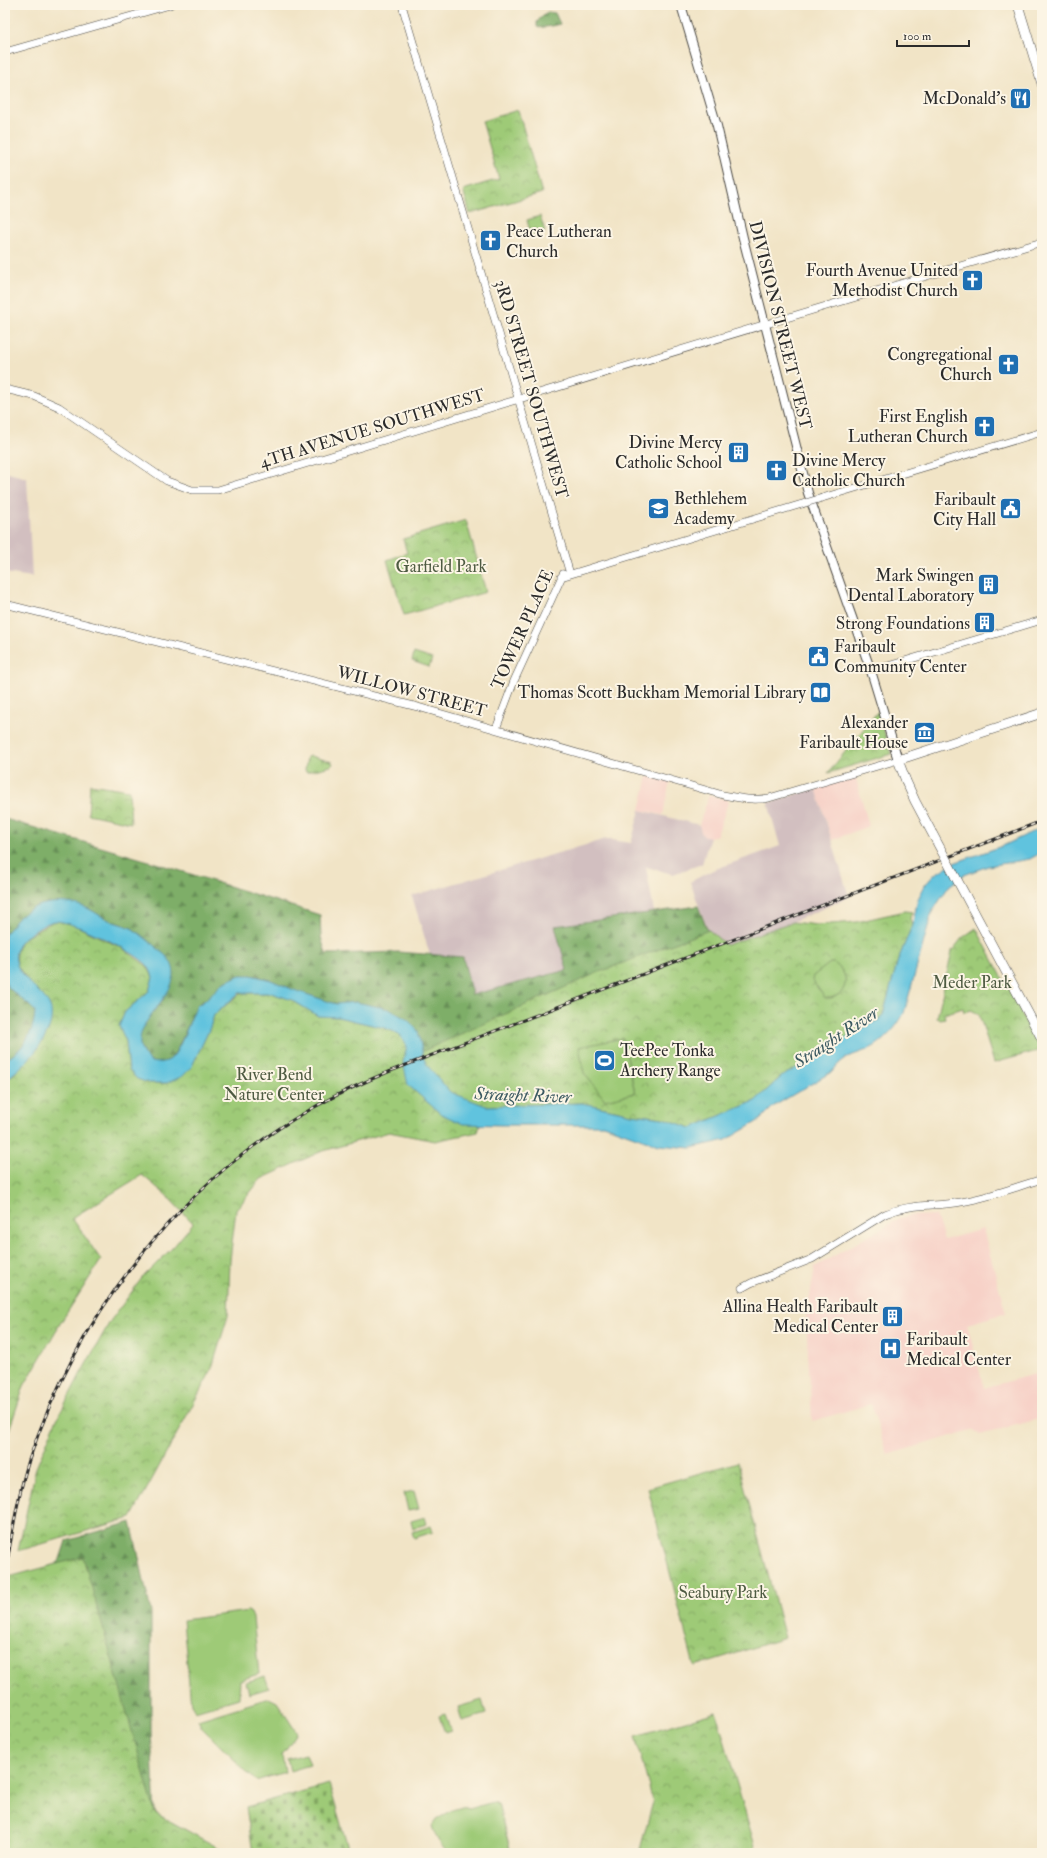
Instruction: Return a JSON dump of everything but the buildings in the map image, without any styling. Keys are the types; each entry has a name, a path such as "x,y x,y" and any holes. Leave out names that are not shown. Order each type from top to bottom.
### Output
{"main road":[{"name":"DIVISION STREET WEST","path":"680,5 717,126 808,493 871,671 898,760"},
{"path":"1018,5 1042,84"},
{"path":"1042,713 898,760 914,801 1042,1039"}],"street":[{"path":"5,52 170,5"},
{"name":"3RD STREET SOUTHWEST","path":"402,5 520,400 570,574"},
{"name":"4TH AVENUE SOUTHWEST","path":"5,389 34,396 59,407 167,481 192,490 218,490 520,400 765,323 1042,242"},
{"path":"561,577 1042,432"},
{"name":"TOWER PLACE","path":"496,729 514,681 567,564"},
{"name":"WILLOW STREET","path":"5,604 418,707 723,795 742,799 769,798 810,784 898,760"},
{"path":"871,671 1042,620"},
{"path":"742,1288 812,1259 879,1218 897,1209 913,1206 963,1202 1042,1179"}],"shaded area":[{"path":"5,472 27,478 32,577 5,573"},
{"path":"855,775 869,826 832,840 816,788"},
{"path":"648,776 670,781 663,815 640,810"},
{"path":"816,788 849,897 792,922 726,945 708,930 690,882 713,870 780,846 768,803"},
{"path":"709,795 729,800 717,835 710,837 702,836 699,825"},
{"path":"640,810 699,825 702,835 710,837 702,864 673,874 646,867 654,912 555,926 567,970 472,995 463,957 430,955 412,896 606,839 631,843"},
{"name":"Faribault Medical Center","path":"936,1215 944,1240 983,1229 1006,1313 967,1324 984,1388 1035,1374 1042,1399 1042,1418 980,1435 972,1430 887,1455 871,1404 812,1421 806,1318 815,1267 900,1218"}],"green space":[{"path":"548,12 555,13 560,24 548,27 537,27 537,22 544,14"},
{"path":"518,110 542,193 470,214 463,190 499,179 482,121"},
{"path":"540,216 545,231 531,235 527,220"},
{"name":"Garfield Park","path":"466,520 486,592 404,615 387,560 407,553 403,539"},
{"path":"414,653 432,659 429,667 412,661"},
{"path":"878,711 891,754 828,773"},
{"path":"310,756 332,762 333,764 331,766 306,772 307,757"},
{"path":"90,784 129,790 131,823 88,814"},
{"path":"5,819 159,864 320,915 321,937 326,954 398,952 463,957 472,995 567,970 555,926 698,906 714,947 516,1067 486,1106 450,1092 372,1006 356,1002 336,1004 294,990 271,980 251,975 212,995 197,1005 178,1048 170,1060 160,1063 150,1062 140,1046 139,1040 147,1020 164,999 167,957 132,928 106,919 89,909 72,904 46,903 5,934"},
{"name":"River Bend Nature Center","path":"905,911 912,912 910,918 912,926 898,960 883,1015 880,1019 857,1031 781,1077 755,1101 691,1128 663,1118 632,1114 582,1103 486,1106 478,1132 435,1141 389,1132 320,1152 261,1179 236,1210 230,1260 228,1316 211,1371 131,1518 18,1551 36,1468 56,1421 81,1373 111,1320 142,1278 175,1245 193,1223 165,1194 142,1175 72,1218 101,1260 61,1322 24,1386 5,1442 5,1080 16,1072 50,1005 27,980 17,965 16,952 21,940 54,921 70,923 122,948 147,966 153,977 149,991 125,1012 119,1026 126,1041 129,1070 137,1079 150,1083 167,1083 192,1066 209,1030 214,1015 241,993 271,993 292,1000 318,1016 338,1017 385,1028 399,1034 407,1046 404,1062 423,1051 597,973 709,930 726,945 792,922 817,925 856,922"},
{"name":"Meder Park","path":"976,928 1041,1050 994,1063 979,1014 971,1010 964,1012 963,1008 944,1014 945,1018 937,1018 952,951 962,938"},
{"path":"830,963 834,963 841,970 845,977 845,985 840,994 831,998 825,998 812,980 813,976"},
{"path":"5,983 35,1011 33,1026 27,1040 18,1051 5,1060"},
{"name":"TeePee Tonka Archery Range","path":"623,1038 635,1093 605,1100 584,1073 579,1047"},
{"name":"Seabury Park","path":"738,1462 785,1638 694,1666 648,1488"},
{"path":"414,1491 419,1509 408,1511 404,1493"},
{"path":"425,1517 427,1524 413,1528 411,1521"},
{"path":"131,1522 151,1612 151,1730 155,1813 198,1837 5,1853 32,1593 60,1559 66,1541"},
{"path":"431,1526 433,1532 414,1538 412,1532"},
{"path":"83,1557 155,1813 228,1853 5,1853 5,1578"},
{"path":"248,1611 251,1613 253,1618 259,1674 240,1680 239,1698 195,1711 191,1705 183,1620"},
{"path":"265,1676 269,1688 249,1694 246,1682"},
{"path":"269,1698 277,1702 297,1733 282,1755 285,1772 256,1781 202,1728 198,1720"},
{"path":"482,1700 486,1714 462,1721 458,1707"},
{"path":"716,1712 757,1853 639,1853 653,1802 635,1736"},
{"path":"445,1714 451,1731 445,1733 439,1716"},
{"path":"306,1754 310,1765 290,1771 287,1759"},
{"path":"329,1784 348,1848 313,1853 253,1853 246,1807"},
{"path":"493,1802 498,1804 511,1853 448,1853 440,1844 433,1830 432,1826 436,1820 452,1810 462,1807 469,1809"}],"water":[{"path":"1042,827 1042,852 1030,859 988,866 964,875 949,886 932,912 904,1013 890,1034 880,1043 845,1059 833,1071 774,1106 760,1120 726,1140 691,1148 659,1145 604,1125 463,1124 441,1114 408,1085 403,1062 407,1046 399,1034 385,1028 338,1017 318,1016 292,1000 271,993 239,993 214,1015 209,1030 192,1066 183,1076 167,1083 149,1083 137,1079 129,1070 126,1041 119,1026 125,1012 149,991 153,977 149,967 131,953 104,938 77,926 56,921 46,924 31,933 21,941 17,948 16,963 19,969 48,1002 51,1016 45,1037 38,1048 21,1067 5,1080 5,1060 18,1051 27,1040 33,1026 35,1011 5,983 4,937 8,930 30,909 40,905 60,902 80,905 108,920 131,928 143,936 166,956 173,967 173,978 169,989 147,1021 141,1033 140,1047 150,1062 164,1062 173,1057 181,1043 197,1005 203,1002 223,983 240,975 251,975 271,980 294,990 336,1004 356,1002 389,1009 408,1020 418,1031 423,1056 427,1065 450,1092 486,1106 582,1103 632,1114 663,1118 691,1128 755,1101 781,1077 857,1031 880,1019 883,1015 898,960 912,926 918,899 925,885 934,875 951,864 1005,845"}],"railway":[{"path":"5,1574 18,1502 29,1460 50,1406 75,1354 105,1305 139,1258 177,1214 219,1174 264,1139 322,1103 388,1072 1042,821"}],"place":[{"name":"McDonald's","path":"1021,98"},
{"name":"Peace Lutheran Church","path":"491,241"},
{"name":"Fourth Avenue United Methodist Church","path":"973,280"},
{"name":"Congregational Church","path":"1008,364"},
{"name":"First English Lutheran Church","path":"984,426"},
{"name":"Divine Mercy Catholic School","path":"738,452"},
{"name":"Divine Mercy Catholic Church","path":"777,470"},
{"name":"Bethlehem Academy","path":"659,508"},
{"name":"Faribault City Hall","path":"1011,509"},
{"name":"Mark Swingen Dental Laboratory","path":"989,585"},
{"name":"Strong Foundations","path":"985,623"},
{"name":"Faribault Community Center","path":"818,656"},
{"name":"Thomas Scott Buckham Memorial Library","path":"821,692"},
{"name":"Alexander Faribault House","path":"924,732"},
{"name":"TeePee Tonka Archery Range","path":"605,1060"},
{"name":"Allina Health Faribault Medical Center","path":"893,1316"},
{"name":"Faribault Medical Center","path":"890,1349"}],"water label":[{"name":"Straight River","path":"836,1037"},
{"name":"Straight River","path":"523,1095"}]}
